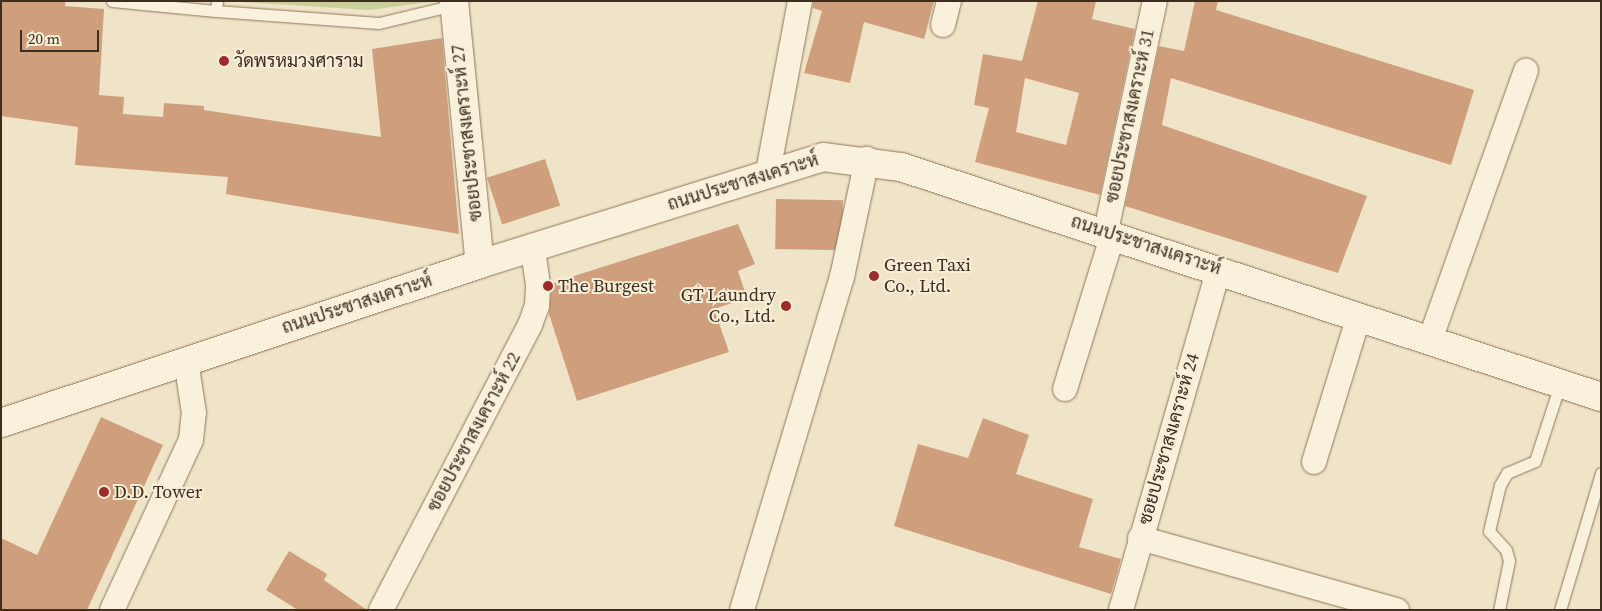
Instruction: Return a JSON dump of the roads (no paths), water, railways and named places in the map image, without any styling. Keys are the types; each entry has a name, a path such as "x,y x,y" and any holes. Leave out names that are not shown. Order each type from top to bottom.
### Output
{"main road":[{"name":"ซอยประชาสงเคราะห์ 27","path":"454,3 480,264"},
{"name":"ถนนประชาสงเคราะห์","path":"1,422 480,264 768,172 823,157 867,160 1110,232 1601,397"}],"street":[{"path":"768,172 800,1"},
{"path":"943,25 949,1"},
{"name":"ซอยประชาสงเคราะห์ 31","path":"1065,389 1110,232 1155,1"},
{"path":"1430,340 1526,71"},
{"path":"742,610 842,277 867,160"},
{"name":"ซอยประชาสงเคราะห์ 22","path":"381,610 530,325 537,306 538,285 533,248"},
{"name":"ซอยประชาสงเคราะห์ 24","path":"1121,610 1140,538 1219,269"},
{"path":"1314,462 1359,316"},
{"path":"112,610 192,440 194,413 186,360"},
{"path":"1140,538 1385,608"}],"lane":[{"path":"112,1 217,6 382,23 454,3"},
{"path":"1500,610 1509,561 1506,550 1489,531 1500,485 1507,473 1535,461 1560,384"},
{"path":"1560,610 1601,473"}],"place":[{"name":"วัดพรหมวงศาราม","path":"224,61"},
{"name":"Green Taxi Co., Ltd.","path":"874,276"},
{"name":"The Burgest","path":"548,286"},
{"name":"GT Laundry Co., Ltd.","path":"786,306"},
{"name":"D.D. Tower","path":"104,492"}]}
